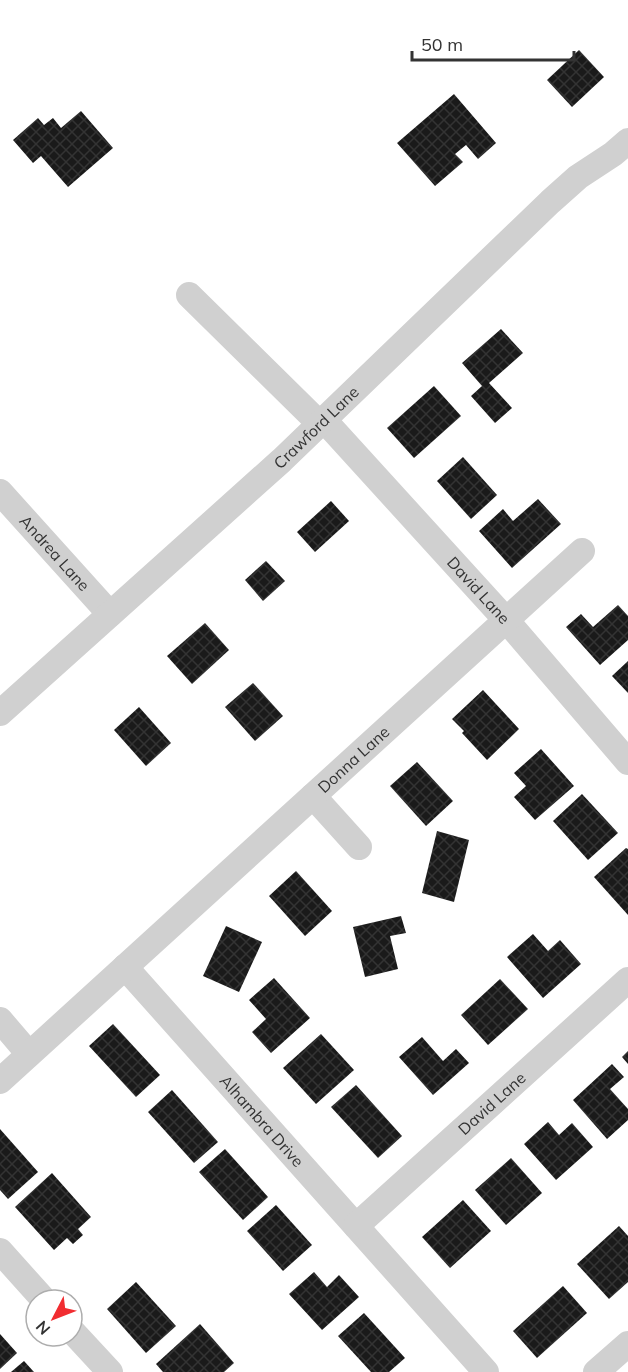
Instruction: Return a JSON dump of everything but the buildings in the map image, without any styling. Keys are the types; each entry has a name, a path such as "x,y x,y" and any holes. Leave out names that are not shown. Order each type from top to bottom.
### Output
{"street":[{"name":"Crawford Lane","path":"0,712 274,467 550,202 578,177 628,141"},
{"name":"David Lane","path":"189,296 322,422 506,620 628,762"},
{"name":"Andrea Lane","path":"0,492 110,614"},
{"name":"Donna Lane","path":"125,967 582,551"},
{"path":"313,796 359,847"},
{"path":"0,1081 125,967"},
{"name":"Alhambra Drive","path":"125,967 486,1372"},
{"name":"David Lane","path":"356,1226 628,980"},
{"path":"0,1020 29,1054"},
{"path":"0,1251 33,1288"},
{"path":"84,1343 110,1372"},
{"path":"596,1372 628,1344"}]}
